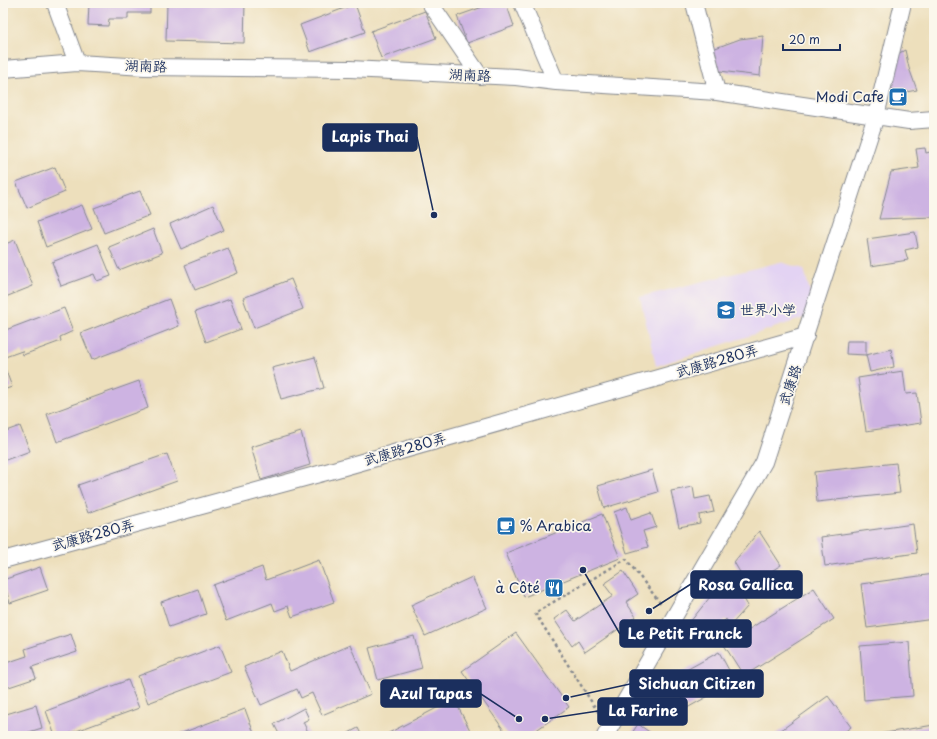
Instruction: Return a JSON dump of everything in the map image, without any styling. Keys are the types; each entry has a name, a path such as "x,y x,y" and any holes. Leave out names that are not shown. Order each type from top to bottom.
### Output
{"street":[{"path":"55,3 78,63"},
{"path":"430,3 480,76"},
{"path":"522,3 556,82"},
{"path":"694,3 717,92"},
{"name":"武康路","path":"607,733 764,462 876,116 903,3"},
{"name":"湖南路","path":"3,69 78,63 145,67 350,69 717,92 909,121 934,119"},
{"name":"武康路280弄","path":"3,560 330,471 806,336"}],"path":[{"path":"607,733 535,613 626,558 673,620"}],"shaded area":[{"name":"世界小学","path":"780,262 804,269 813,303 804,318 656,366 640,297"}],"building":[{"path":"89,3 150,3 150,13 128,13 128,19 109,19 108,26 88,25"},
{"path":"167,3 245,3 244,43 166,41"},
{"path":"494,3 506,3 514,26 467,43 457,16"},
{"path":"355,4 365,32 310,52 300,25"},
{"path":"425,11 436,38 381,58 371,31"},
{"path":"763,36 760,76 720,71 710,50 740,39"},
{"path":"905,50 909,68 917,90 895,94 889,83 892,57"},
{"path":"925,148 926,153 934,151 934,217 879,219 891,172 919,168 916,149"},
{"path":"55,167 65,192 27,208 16,182"},
{"path":"140,191 150,215 104,233 94,208"},
{"path":"82,205 92,229 46,247 37,222"},
{"path":"213,205 224,230 181,249 170,224"},
{"path":"153,229 162,253 119,270 109,247"},
{"path":"915,232 918,247 905,250 908,260 871,266 867,239"},
{"path":"15,240 33,286 3,298 3,245"},
{"path":"98,244 111,276 97,281 94,274 61,286 52,262"},
{"path":"228,248 238,273 195,290 185,265"},
{"path":"291,279 303,309 254,328 243,298"},
{"path":"169,299 179,326 92,360 81,333"},
{"path":"230,299 241,329 206,342 195,312"},
{"path":"64,308 73,331 60,337 61,341 23,355 22,351 5,357 3,351 3,331"},
{"path":"847,341 866,341 866,355 846,354"},
{"path":"891,349 894,367 870,372 866,355"},
{"path":"315,357 324,388 281,399 272,368"},
{"path":"3,363 12,387 3,390"},
{"path":"903,371 906,394 917,393 921,423 866,431 858,378"},
{"path":"139,381 148,408 57,442 47,414"},
{"path":"20,426 30,451 3,461 3,432"},
{"path":"301,432 310,465 261,480 251,447"},
{"path":"167,454 177,481 88,513 78,485"},
{"path":"896,463 900,493 817,502 814,472"},
{"path":"652,470 658,492 604,508 598,486"},
{"path":"693,487 695,499 710,496 714,512 699,515 700,523 679,527 671,491"},
{"path":"627,507 631,520 651,513 656,527 643,531 648,547 627,553 614,512"},
{"path":"602,514 620,558 524,597 506,553"},
{"path":"913,524 917,553 825,566 821,537"},
{"path":"759,531 781,565 748,586 734,562"},
{"path":"319,560 334,602 292,617 288,606 275,611 272,603 226,621 213,585 262,567 266,580"},
{"path":"40,567 48,590 10,603 3,580"},
{"path":"623,571 638,594 626,602 636,617 585,652 578,641 572,646 554,619 567,610 575,621 613,596 604,584"},
{"path":"730,572 748,606 730,626 726,619 709,637 707,633 695,644 686,627"},
{"path":"934,574 934,619 867,628 861,584"},
{"path":"472,577 487,608 425,636 411,605"},
{"path":"814,588 834,619 744,676 724,645"},
{"path":"198,589 206,614 169,627 161,602"},
{"path":"516,633 569,707 528,736 508,736 462,671"},
{"path":"71,634 77,652 32,667 36,678 3,689 3,664 27,656 25,649"},
{"path":"414,636 422,668 378,680 369,648"},
{"path":"909,642 913,696 864,700 860,646"},
{"path":"220,645 231,672 148,703 138,676"},
{"path":"350,645 371,694 322,715 312,693 301,698 297,689 261,705 244,667 282,651 290,671"},
{"path":"719,652 735,681 687,708 670,679"},
{"path":"128,680 139,708 63,736 55,736 46,711"},
{"path":"828,696 851,727 839,736 773,736"},
{"path":"454,699 472,734 469,736 453,736 451,732 444,736 383,736"},
{"path":"36,705 42,728 16,736 3,736 3,715"},
{"path":"304,708 309,719 303,722 310,736 280,736 274,724"},
{"path":"245,709 255,736 174,736"},
{"path":"638,724 655,736 630,736"},
{"path":"934,725 934,736 879,736 879,734"},
{"path":"358,728 362,736 343,736"}],"place":[{"name":"Modi Cafe","path":"898,97"},
{"name":"Lapis Thai","path":"434,215"},
{"name":"世界小学","path":"726,310"},
{"name":"% Arabica","path":"506,526"},
{"name":"Le Petit Franck","path":"583,570"},
{"name":"à Côté","path":"554,588"},
{"name":"Rosa Gallica","path":"649,611"},
{"name":"Sichuan Citizen","path":"566,698"},
{"name":"Azul Tapas","path":"519,719"},
{"name":"La Farine","path":"545,719"}]}
